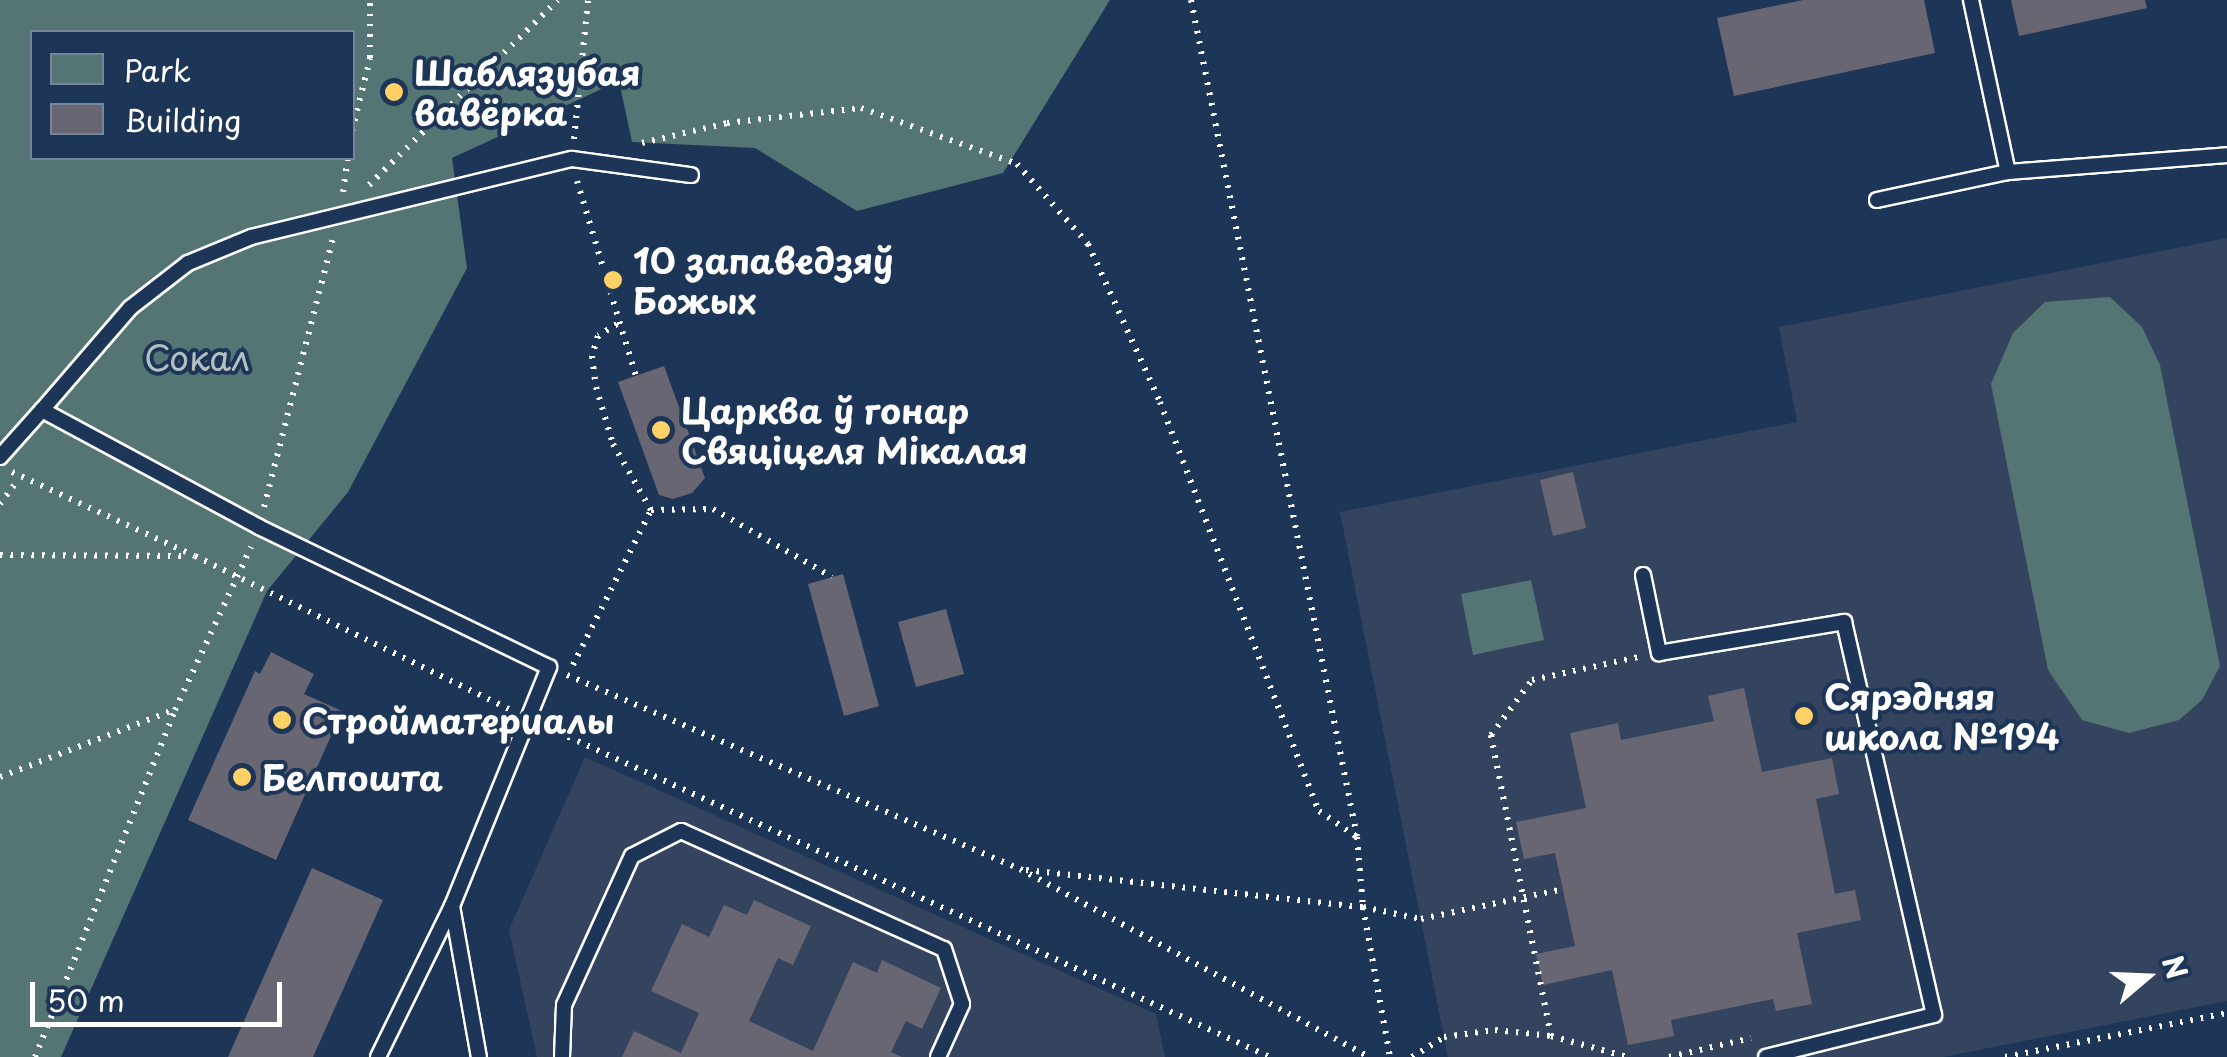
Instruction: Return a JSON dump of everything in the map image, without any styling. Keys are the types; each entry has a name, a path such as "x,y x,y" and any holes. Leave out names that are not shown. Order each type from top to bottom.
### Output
{"lane":[{"path":"1971,0 2008,172"},
{"path":"1877,200 2008,172 2227,155"},
{"path":"0,459 130,308 188,263 251,237 572,158 691,175"},
{"path":"42,410 259,527 548,667 452,906 378,1057"},
{"path":"1643,575 1660,653 1844,622 1934,1015 1766,1057"},
{"path":"562,1057 564,1004 632,856 681,831 944,949 962,1004 938,1057"},
{"path":"452,906 480,1057"}],"path":[{"path":"355,120 370,58 370,0"},
{"path":"340,213 558,0"},
{"path":"588,0 572,158 617,324 636,376"},
{"path":"1191,0 1357,837 1363,907 1390,1057"},
{"path":"630,145 727,124 861,108 1017,164 1088,244 1160,402 1320,811 1357,837"},
{"path":"35,1057 176,710 240,578 259,527 340,213 348,160"},
{"path":"617,324 598,336 592,356 596,387 613,444 651,510"},
{"path":"0,459 20,478 195,556 528,718 1270,1057"},
{"path":"0,504 20,478"},
{"path":"651,510 713,509 832,577"},
{"path":"568,676 651,510"},
{"path":"0,556 195,556"},
{"path":"1551,1036 1490,735 1532,680 1660,653"},
{"path":"548,667 1020,869 1369,1057"},
{"path":"0,777 176,710"},
{"path":"1020,869 1363,907 1420,919 1563,889"},
{"path":"2004,1057 2227,1013"},
{"path":"1412,1057 1453,1035 1495,1030 1551,1036 1627,1057"}],"shaded area":[{"name":"Сярэдняя школа №194","path":"2227,238 2227,1001 1943,1057 1448,1057 1340,512 1797,422 1779,327"},
{"path":"585,757 1156,1014 1165,1057 537,1057 509,930"}],"green space":[{"name":"Сокал","path":"0,0 1110,0 1003,173 857,211 755,148 632,142 619,81 452,158 467,268 348,492 267,591 61,1057 0,1057"},
{"path":"2110,297 2142,327 2160,365 2220,666 2202,700 2179,720 2129,733 2082,720 2048,670 1991,384 2013,333 2045,302"},
{"path":"1531,580 1544,640 1473,655 1461,594"}],"building":[{"path":"1803,0 1924,0 1935,53 1734,96 1717,18"},
{"path":"2011,0 2145,0 2147,8 2019,36"},
{"name":"Царква ў гонар Свяціцеля Мікалая","path":"664,366 705,478 692,493 673,499 659,495 618,382"},
{"path":"1573,472 1586,528 1553,536 1540,480"},
{"path":"843,574 879,706 844,716 808,584"},
{"path":"946,609 964,674 916,687 898,622"},
{"path":"271,652 314,674 304,694 342,711 276,860 188,820 255,671 260,674"},
{"path":"1744,688 1762,772 1832,758 1839,794 1816,799 1835,894 1855,890 1861,920 1797,933 1812,1004 1776,1011 1773,999 1671,1020 1674,1036 1628,1045 1612,970 1543,985 1536,954 1575,946 1555,853 1524,859 1516,822 1586,808 1570,733 1618,723 1621,740 1714,721 1708,696"},
{"path":"312,868 383,900 313,1057 228,1057"},
{"path":"754,900 811,926 793,965 778,958 749,1021 813,1051 853,962 877,973 882,960 941,988 922,1029 906,1021 891,1052 902,1057 622,1057 634,1031 681,1053 699,1013 651,991 682,924 709,937 724,905 747,915"}],"place":[{"name":"Шаблязубая вавёрка","path":"394,92"},
{"name":"10 запаведзяў Божых","path":"613,280"},
{"name":"Царква ў гонар Свяціцеля Мікалая","path":"661,430"},
{"name":"Сярэдняя школа №194","path":"1804,716"},
{"name":"Стройматериалы","path":"282,720"},
{"name":"Белпошта","path":"242,777"}]}
